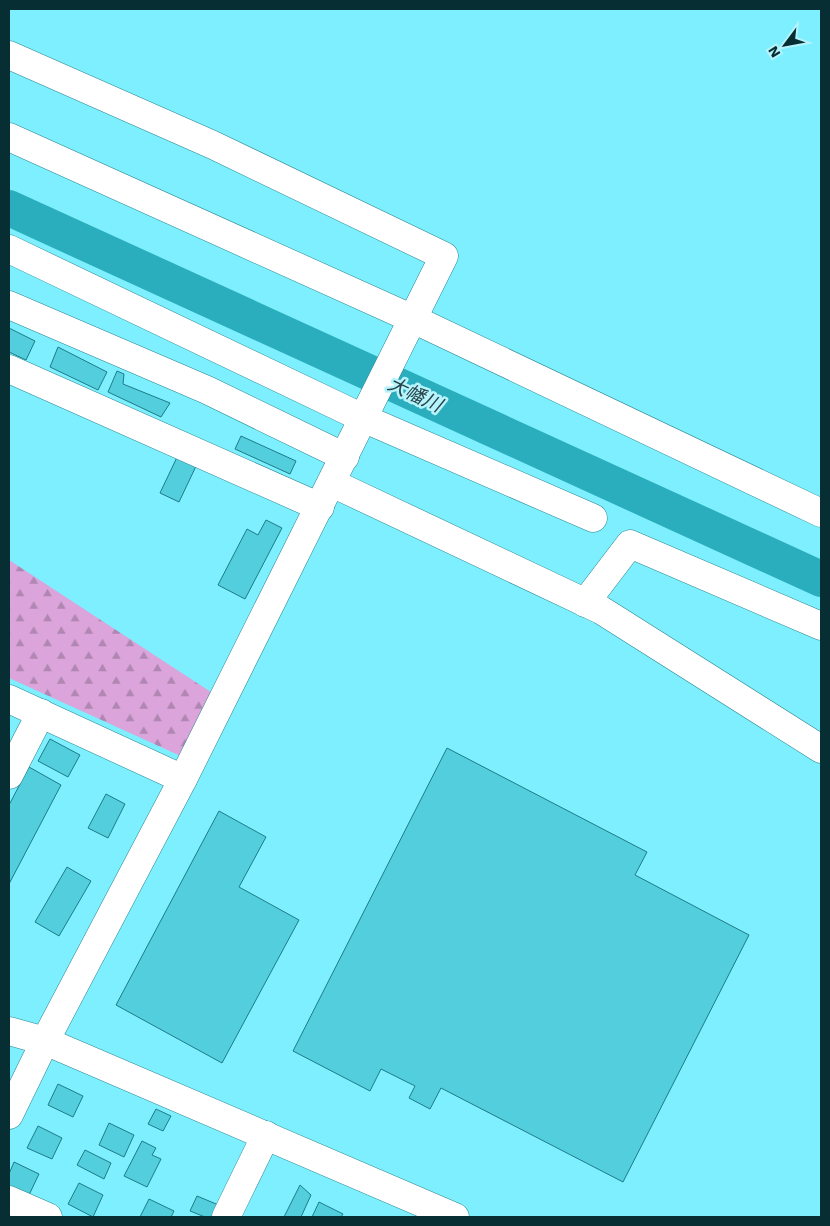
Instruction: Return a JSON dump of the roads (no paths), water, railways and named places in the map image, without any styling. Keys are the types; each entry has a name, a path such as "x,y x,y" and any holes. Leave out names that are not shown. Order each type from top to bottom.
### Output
{"street":[{"path":"9,55 213,145 444,256 365,419 183,780 45,1041 9,1115"},
{"path":"9,137 413,319 821,513"},
{"path":"9,249 365,419 593,518"},
{"path":"9,305 207,390 345,457"},
{"path":"9,369 326,495 601,610 821,749"},
{"path":"585,603 630,544 821,626"},
{"path":"9,698 183,780"},
{"path":"9,775 40,713"},
{"path":"9,1031 45,1041 452,1217"},
{"path":"226,1217 266,1135"},
{"path":"9,1200 48,1217"}],"waterway":[{"name":"大幡川","path":"9,208 821,579"}]}
